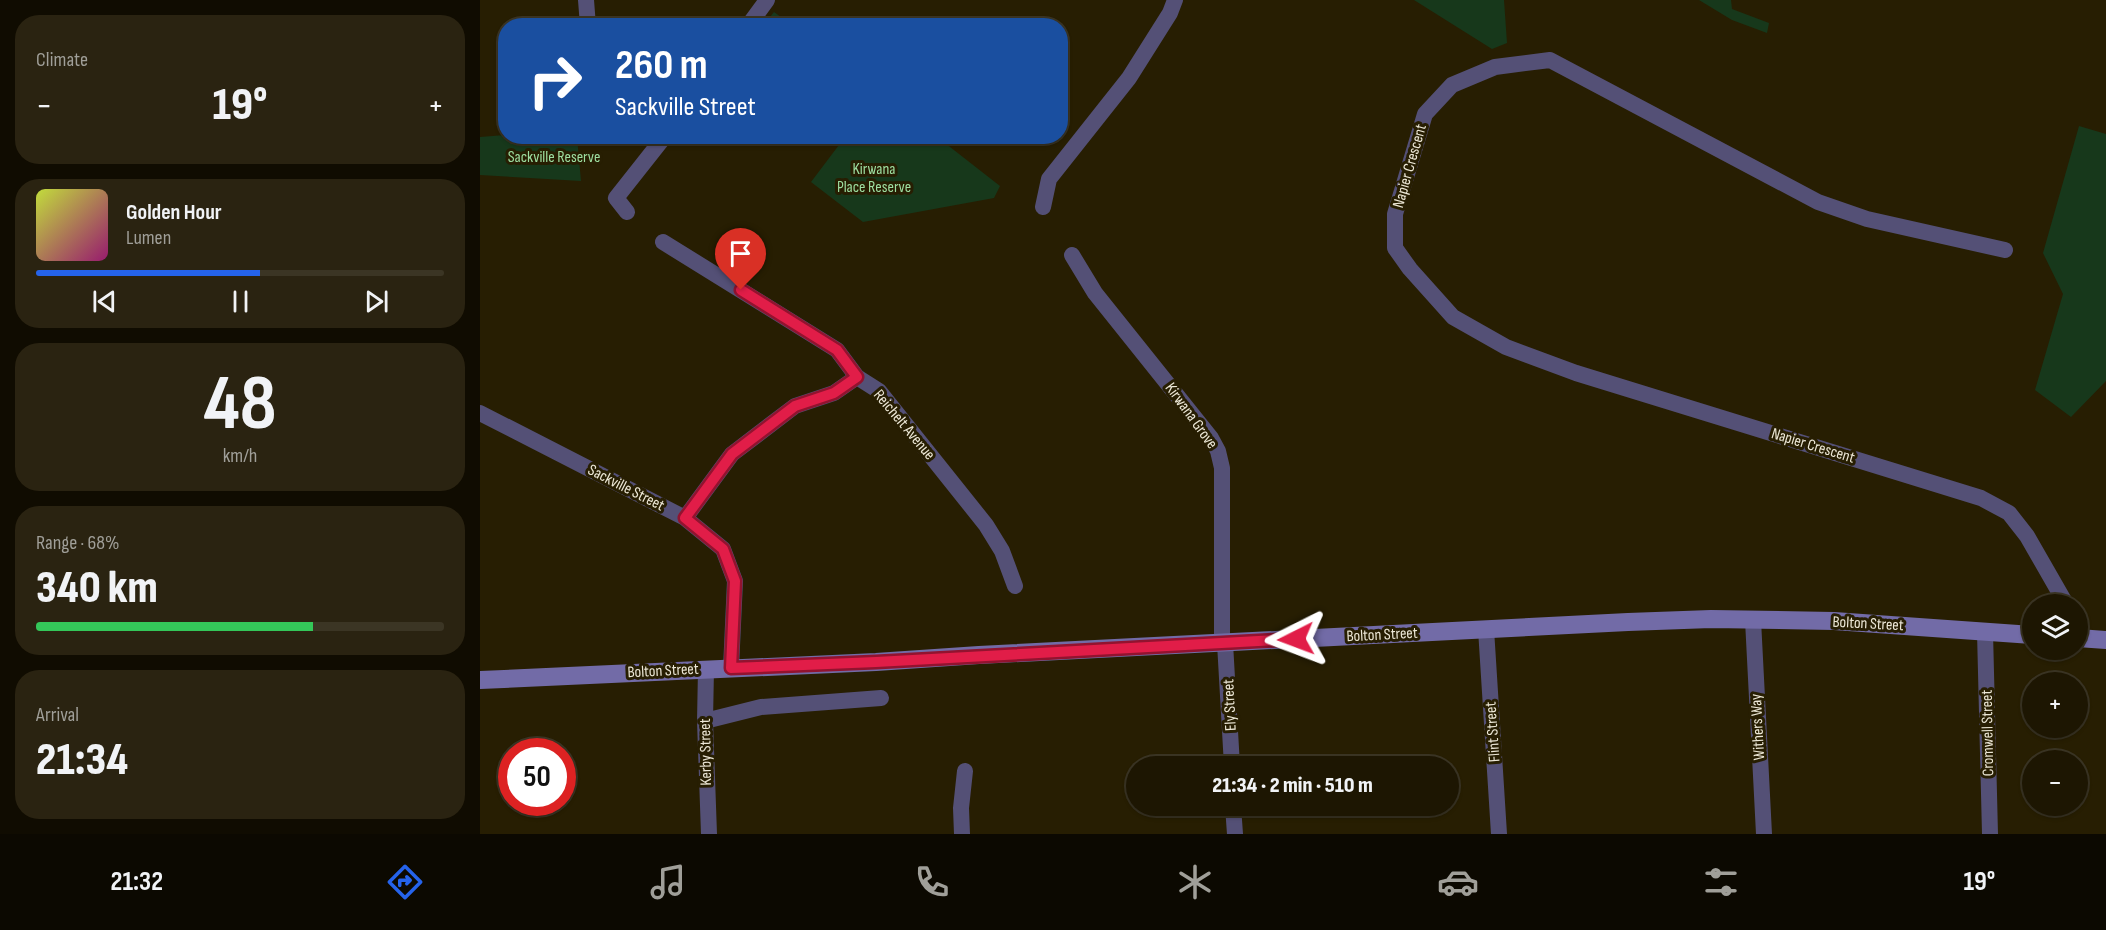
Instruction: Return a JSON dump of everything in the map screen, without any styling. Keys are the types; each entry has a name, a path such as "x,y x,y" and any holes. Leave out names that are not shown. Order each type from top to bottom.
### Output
{"main road":[{"name":"Bolton Street","path":"480,680 876,662 1628,622 1834,621 2022,634"},
{"path":"2088,639 2106,640"}],"street":[{"path":"586,0 587,18"},
{"path":"754,18 767,0"},
{"path":"1043,207 1049,179 1129,78 1170,13 1175,0"},
{"name":"Napier Crescent","path":"2005,250 1867,219 1818,202 1550,60 1495,67 1452,85 1425,114 1395,214 1395,248 1410,269 1453,317 1506,347 1576,373 1980,498 2009,513 2015,520 2037,552 2060,594"},
{"path":"627,212 616,198 659,144"},
{"name":"Reichelt Avenue","path":"663,242 837,350 857,377 879,391 986,525 1002,551 1015,586"},
{"name":"Kirwana Grove","path":"1072,255 1095,293 1211,438 1218,451 1222,468 1223,643"},
{"path":"685,518 732,454 795,406 834,393 857,377"},
{"name":"Sackville Street","path":"480,413 685,518 723,549 735,581 731,668"},
{"name":"Withers Way","path":"1753,620 1764,834"},
{"name":"Flint Street","path":"1486,629 1499,834"},
{"name":"Cromwell Street","path":"1985,632 1990,834"},
{"name":"Ely Street","path":"1223,643 1231,714 1232,756"},
{"name":"Kerby Street","path":"706,669 705,721 709,834"},
{"path":"705,721 761,707 881,698"},
{"path":"962,834 961,808 966,771"},
{"path":"1234,816 1235,834"}],"green space":[{"path":"1414,0 1504,0 1507,43 1492,49"},
{"path":"1699,0 1731,0 1732,9 1769,23 1767,33 1732,20"},
{"path":"774,12 782,18 769,18"},
{"path":"2079,126 2106,134 2106,381 2071,417 2035,390 2063,294 2043,253"},
{"name":"Sackville Reserve","path":"498,136 498,144 578,144 581,181 480,175 480,137"},
{"name":"Kirwana Place Reserve","path":"840,144 946,144 1000,186 994,198 863,222 811,182"}],"route":[{"path":"741,290 837,350 857,377 834,393 795,406 732,454 685,518 723,549 735,581 731,668 1296,639"}]}
